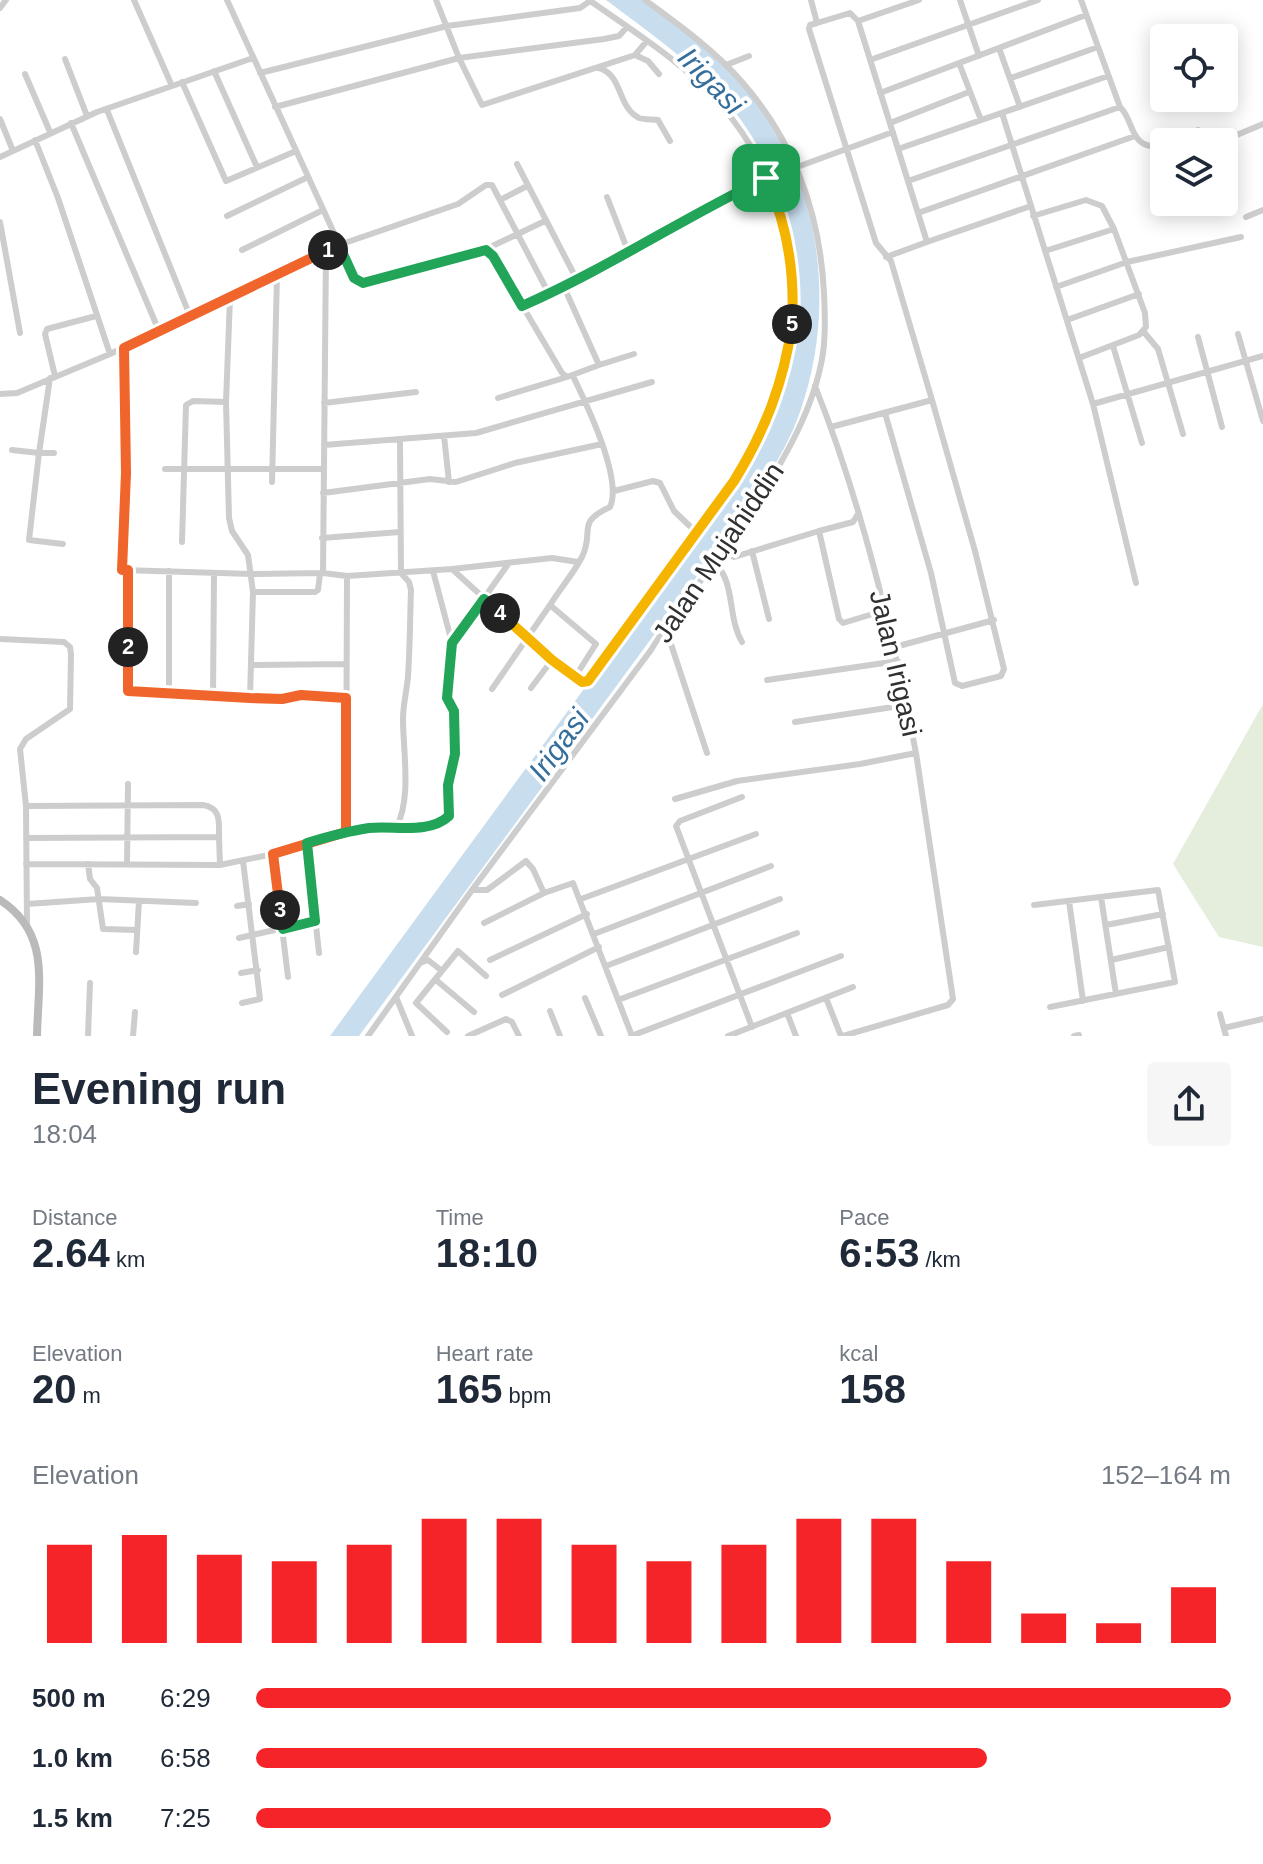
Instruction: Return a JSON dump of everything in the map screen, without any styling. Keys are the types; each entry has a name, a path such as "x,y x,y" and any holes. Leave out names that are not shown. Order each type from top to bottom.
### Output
{"main road":[{"path":"0,900 16,910 33,935 38,959 37,1036"}],"street":[{"path":"0,8 6,0"},
{"path":"134,0 172,86"},
{"path":"227,0 354,278 363,283 484,250 545,221"},
{"path":"436,0 459,58 483,105 635,55 646,42"},
{"path":"260,73 447,26 580,8 590,0 684,70 717,100 749,143 779,210 791,265 792,322 788,352 774,405 754,450 734,481 589,680 583,682 552,660 452,569"},
{"name":"Jalan Mujahiddin","path":"370,1033 757,504 788,449 815,386 823,354 825,322 821,254 817,225 797,167 766,111 726,65 645,0"},
{"path":"811,0 817,23"},
{"path":"858,21 919,0"},
{"path":"960,0 979,56"},
{"path":"870,60 1038,0"},
{"path":"1081,0 1120,107 1135,136 1143,145 1150,146"},
{"path":"885,413 946,633 957,685 1001,676 1004,669 994,620 932,400 891,261 876,243 810,25 848,13 852,13 858,21 927,242"},
{"path":"880,93 1086,15"},
{"path":"275,107 459,58 619,36 627,27"},
{"path":"1011,78 1098,47"},
{"path":"999,48 1020,107"},
{"path":"635,55 648,61 659,74"},
{"path":"726,65 749,56"},
{"path":"0,157 87,116 253,58"},
{"path":"65,59 87,116"},
{"path":"959,63 981,120"},
{"path":"599,68 611,74 633,114 640,119 658,120 670,141"},
{"path":"214,71 257,167"},
{"path":"25,74 50,132"},
{"path":"898,149 1108,76"},
{"path":"182,82 226,181"},
{"path":"890,123 969,92"},
{"path":"908,181 1120,107"},
{"path":"107,110 190,316"},
{"path":"1002,113 1093,404 1136,583"},
{"path":"0,119 13,151"},
{"path":"71,123 159,331"},
{"path":"1238,134 1263,124"},
{"path":"797,167 893,132"},
{"path":"918,213 1135,136"},
{"path":"35,140 62,208 110,354"},
{"path":"215,186 296,151"},
{"path":"517,164 577,280"},
{"path":"227,216 308,177"},
{"path":"522,306 564,287 709,205 766,178"},
{"path":"0,394 17,393 124,348 339,245 458,204 484,186 492,185 549,294"},
{"path":"500,200 527,186"},
{"path":"607,197 628,251"},
{"path":"1033,216 1086,200 1106,211 1139,294 1147,321 1143,331 1079,358"},
{"path":"886,257 1031,206"},
{"path":"242,250 323,210"},
{"path":"1246,217 1263,210"},
{"path":"0,222 20,333"},
{"path":"1045,251 1114,229"},
{"path":"1056,287 1127,262 1241,237"},
{"path":"484,250 493,256 562,373 570,376 585,400 602,444 614,491 610,507 596,513 590,521 584,552 578,562 492,689"},
{"path":"253,592 317,592 321,574 326,251"},
{"path":"272,482 277,275"},
{"path":"564,287 599,365"},
{"path":"1067,320 1139,294"},
{"path":"230,298 226,402 229,523 246,550 252,574 250,698"},
{"path":"63,544 31,541 28,537 52,377 46,331 96,316"},
{"path":"1143,331 1158,349 1183,434"},
{"path":"1238,334 1263,421"},
{"path":"1198,337 1222,427"},
{"path":"1113,346 1142,443"},
{"path":"124,348 126,473 122,570 347,576 433,571 552,558 578,562"},
{"path":"498,398 634,354"},
{"path":"1093,404 1263,356"},
{"path":"324,445 480,432 652,382"},
{"name":"Jalan Irigasi","path":"675,799 737,781 916,753 886,610 831,427 815,386"},
{"path":"324,403 416,392"},
{"path":"831,427 932,400"},
{"path":"182,542 186,405 193,401 226,402"},
{"path":"444,436 449,482"},
{"path":"396,828 402,814 404,789 406,751 403,716 408,678 411,590 401,573 400,441"},
{"path":"323,493 430,479 449,482 515,463 602,444"},
{"path":"12,450 54,453"},
{"path":"165,469 324,469"},
{"path":"614,491 653,481 660,483 674,511 695,531"},
{"path":"721,552 734,557 853,522 858,514"},
{"path":"819,531 840,622 886,610"},
{"path":"322,538 400,532"},
{"path":"752,551 769,619"},
{"path":"714,562 724,574 736,631 742,642"},
{"path":"452,643 509,563"},
{"path":"128,570 128,691 213,697 282,699 301,695 346,698"},
{"path":"169,571 169,693"},
{"path":"26,864 220,865 273,854 346,832 436,824 446,819 451,811 448,785 455,754 454,711 447,698 452,643 433,571"},
{"path":"213,697 214,573"},
{"path":"346,832 347,576"},
{"path":"550,605 596,642 575,677"},
{"path":"895,647 994,620"},
{"path":"665,626 707,753"},
{"path":"0,639 64,642 70,647 70,709 26,739 20,749 26,806 27,924"},
{"path":"531,688 552,660"},
{"path":"767,680 898,661"},
{"path":"251,665 346,664"},
{"path":"795,722 906,705"},
{"path":"826,998 842,1036 948,1005 953,999 916,753"},
{"path":"127,864 128,784"},
{"path":"742,797 677,823 677,832 752,1027"},
{"path":"26,806 212,806 219,817 220,865"},
{"path":"581,899 756,834"},
{"path":"26,838 219,837"},
{"path":"307,843 319,953"},
{"path":"273,854 288,977"},
{"path":"242,1003 260,999 243,861"},
{"path":"472,890 487,890 526,861 544,893"},
{"path":"88,864 90,879 96,886 103,929 137,930"},
{"path":"594,934 701,890 771,866"},
{"path":"484,923 544,893 573,883 632,1036 841,956"},
{"path":"1034,905 1158,890 1175,982 1050,1007"},
{"path":"1101,897 1116,994"},
{"path":"27,904 99,899 196,903"},
{"path":"606,966 780,899"},
{"path":"136,952 139,901"},
{"path":"1069,901 1083,1001"},
{"path":"237,906 249,904"},
{"path":"490,960 587,914"},
{"path":"1106,925 1163,914"},
{"path":"239,938 315,921"},
{"path":"618,1000 797,933"},
{"path":"502,995 599,947"},
{"path":"1111,960 1169,947"},
{"path":"447,1032 416,1003 458,951 486,976"},
{"path":"420,963 428,960 442,971"},
{"path":"241,973 258,970"},
{"path":"436,980 474,1012"},
{"path":"88,1036 90,983"},
{"path":"728,1036 853,987"},
{"path":"396,997 412,1036"},
{"path":"585,998 601,1036"},
{"path":"550,1011 560,1036"},
{"path":"133,1036 135,1012"},
{"path":"787,1013 796,1036"},
{"path":"1220,1014 1226,1036"},
{"path":"468,1036 506,1019 512,1022 519,1036"},
{"path":"1224,1028 1263,1019"},
{"path":"370,1033 381,1036"}],"green space":[{"path":"1263,704 1263,947 1219,937 1173,864"}],"water":[{"name":"Irigasi","path":"606,0 642,0 666,16 710,52 745,87 774,127 795,171 810,218 818,266 819,315 813,364 800,412 788,441 737,522 359,1036 330,1036 750,462 786,385 798,305 796,270 791,236 770,171 735,112 706,80"}],"route":[{"path":"766,178 709,205 564,287 522,306 488,251 482,250 363,283 354,278 339,245 124,348 126,473 122,570 128,570 128,691 213,697 282,699 301,695 346,698 346,832 307,843 273,854 283,929 315,921 307,843 371,828 421,827 449,816 448,785 455,754 454,711 447,698 452,643 484,599 552,660 582,682 587,682 754,450 782,381 792,322 791,265 779,210 766,178"}]}
